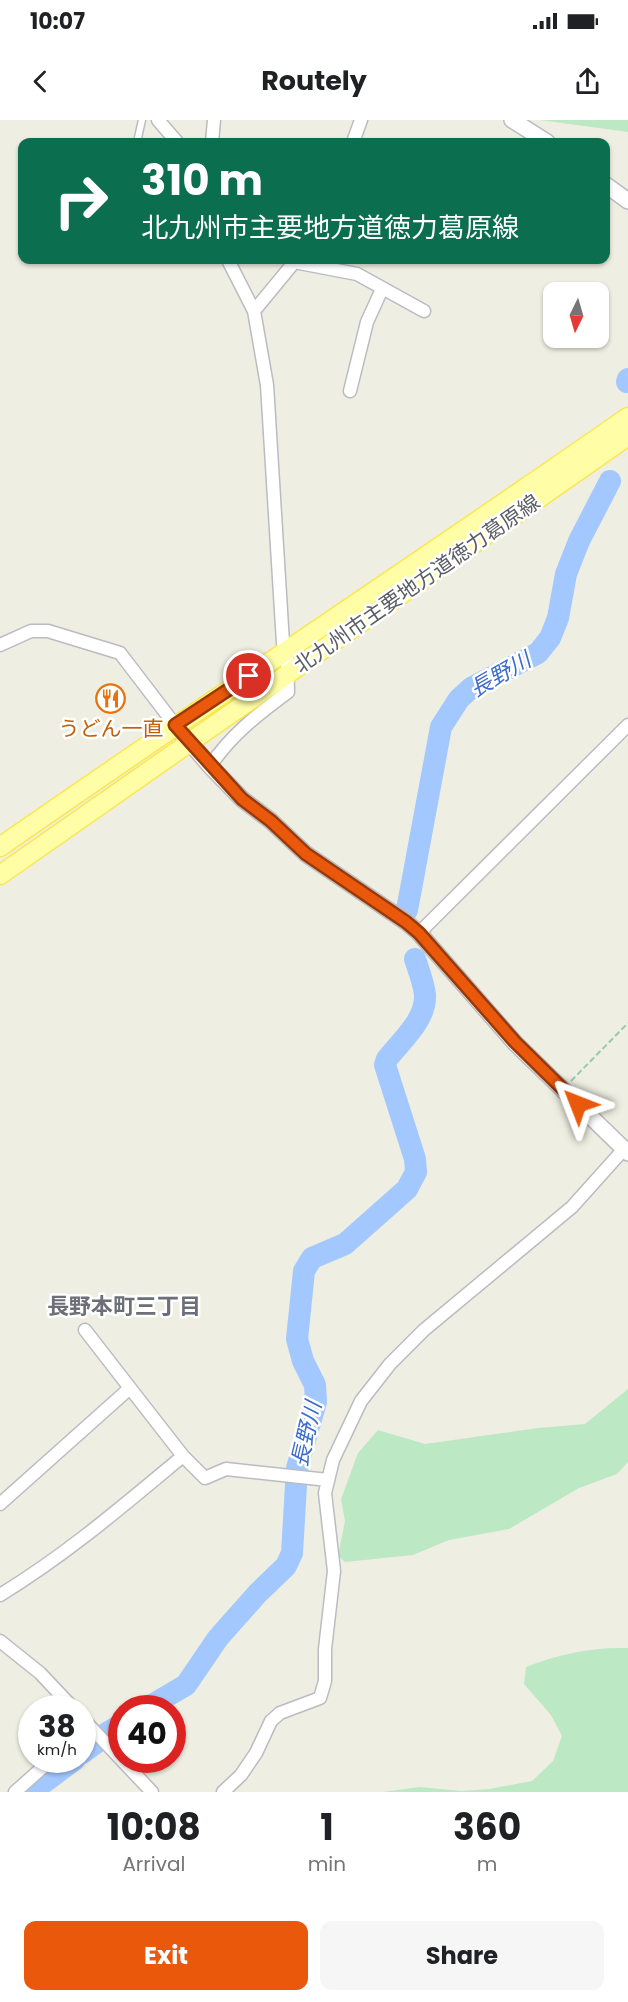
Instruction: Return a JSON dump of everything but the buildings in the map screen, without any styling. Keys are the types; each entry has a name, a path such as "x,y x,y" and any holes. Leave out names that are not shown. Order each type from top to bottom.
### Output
{"main road":[{"name":"北九州市主要地方道徳力葛原線","path":"0,847 628,417"},
{"name":"北九州市主要地方道徳力葛原線","path":"0,875 628,436"}],"street":[{"path":"158,120 174,138"},
{"path":"212,138 214,120"},
{"path":"354,138 361,120"},
{"path":"512,120 541,138"},
{"path":"610,188 628,201"},
{"path":"210,766 224,746 248,721 288,692 267,385 254,311 230,264"},
{"path":"254,311 293,264"},
{"path":"309,264 357,274 424,311"},
{"path":"350,391 367,322 382,289"},
{"path":"0,645 31,631 48,631 120,653 175,725 242,799 271,821 306,854 419,933 515,1042 626,1151 572,1207 424,1330 390,1364 361,1401 333,1460 325,1493 334,1571 325,1649 325,1681 320,1698 280,1713 271,1721 256,1753 241,1775 223,1792"},
{"path":"419,933 628,725"},
{"path":"85,1330 183,1456 206,1478 226,1469 328,1480"},
{"path":"0,1504 129,1388"},
{"path":"0,1595 30,1577 105,1521 183,1456"},
{"path":"0,1641 40,1673 61,1695"},
{"path":"96,1733 152,1792"},
{"path":"15,1792 36,1773"}],"lane":[{"path":"138,138 142,120"}],"path":[{"path":"562,1089 628,1023"}],"green space":[{"path":"540,120 628,120 628,132"},
{"path":"628,1389 628,1462 617,1474 579,1488 509,1529 449,1540 413,1555 345,1562 338,1556 345,1521 341,1499 358,1453 378,1430 425,1444 538,1428 585,1424"},
{"path":"628,1648 628,1792 382,1792 420,1787 461,1791 489,1789 532,1781 553,1761 562,1736 551,1715 524,1684 526,1667 576,1652"}],"waterway":[{"name":"長野川","path":"407,910 441,727 459,699 471,688 538,653 550,638 558,618 566,574 579,541 610,481"},
{"name":"長野川","path":"169,1695 186,1685 218,1638 258,1593 286,1566 292,1553 297,1468 316,1402 315,1385 303,1361 297,1339 304,1271 312,1258 345,1244 407,1189 416,1172 415,1159 385,1065 387,1059 422,1013 424,986 415,959"},
{"name":"長野川","path":"96,1743 108,1732"},
{"name":"長野川","path":"31,1792 57,1773"}],"place":[{"name":"うどん一直","path":"111,698"}],"district":[{"name":"長野本町三丁目","path":"124,1306"}],"route":[{"path":"249,676 175,725 242,799 271,821 306,854 419,933 515,1042 578,1104"}]}
